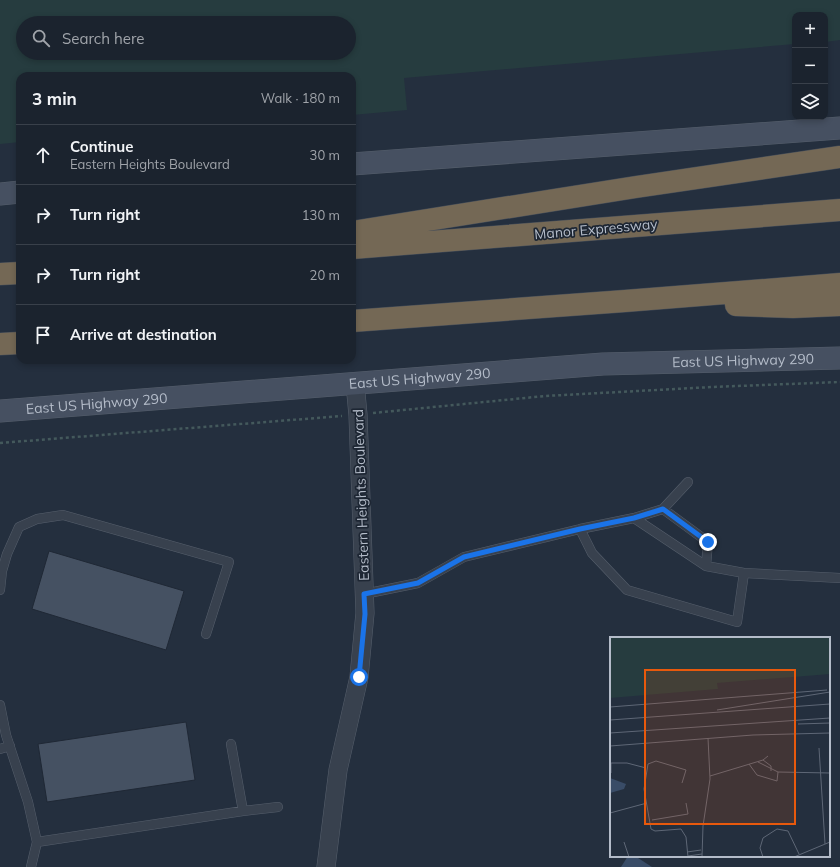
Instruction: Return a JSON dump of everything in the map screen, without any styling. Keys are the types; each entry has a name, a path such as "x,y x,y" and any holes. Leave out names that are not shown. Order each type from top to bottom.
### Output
{"highway":[{"path":"356,231 636,187 840,157"},
{"name":"Manor Expressway","path":"356,248 840,210"},
{"path":"0,274 16,273"},
{"path":"356,320 840,284"},
{"path":"625,301 793,306 840,305"},
{"path":"0,344 16,343"}],"main road":[{"path":"356,164 840,128"},
{"path":"0,194 16,192"},
{"name":"East US Highway 290","path":"0,411 604,364 840,358"}],"street":[{"name":"Eastern Heights Boulevard","path":"326,867 338,770 359,677 365,614 358,415 355,383"}],"lane":[{"path":"364,594 418,583 464,557 580,529 634,518 663,509 688,482"},
{"path":"663,509 708,542 706,566"},
{"path":"0,590 3,553 19,527 38,519 63,515 229,562 206,634"},
{"path":"634,518 706,566 744,573 840,578"},
{"path":"580,529 592,553 627,590 737,622 744,573"},
{"path":"0,705 6,735 28,802 37,842 31,867"},
{"path":"231,744 243,811"},
{"path":"0,749 10,746"},
{"path":"37,842 278,807"}],"path":[{"path":"0,443 358,415 545,396 840,382"}],"green space":[{"path":"0,0 840,0 840,40 828,42 828,12 792,12 792,44 404,78 407,110 356,115 356,72 16,72 16,142 0,144"}],"water":[{"path":"627,857 637,857 652,867 621,867"}],"building":[{"path":"49,551 184,591 166,650 32,609"},
{"path":"186,722 195,780 47,802 38,744"}],"route":[{"path":"359,677 365,614 364,594 418,583 464,557 580,529 634,518 663,509 708,542"}]}
